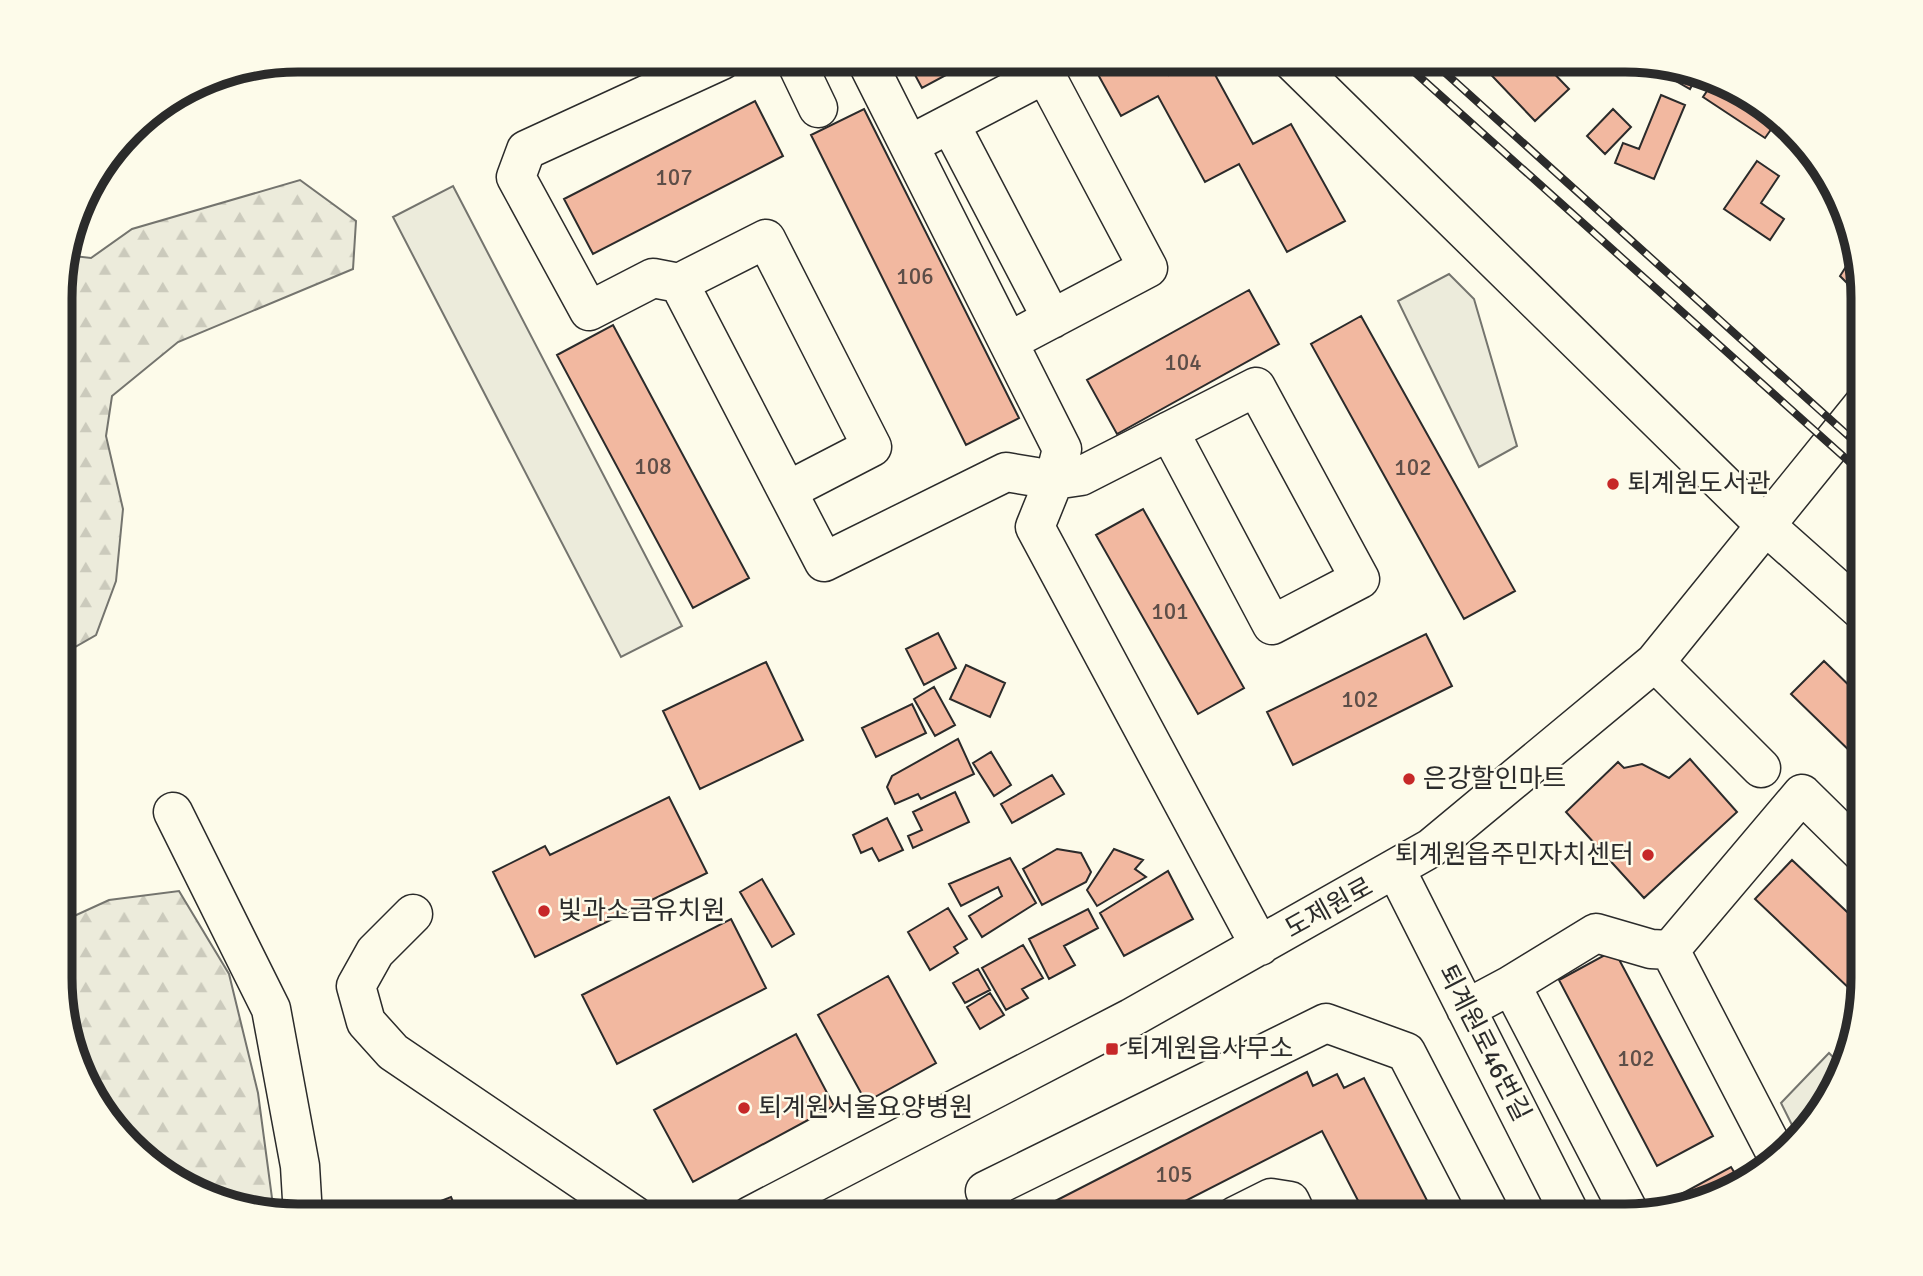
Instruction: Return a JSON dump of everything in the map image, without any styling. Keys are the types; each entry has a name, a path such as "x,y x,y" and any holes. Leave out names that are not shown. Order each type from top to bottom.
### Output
{"street":[{"path":"696,72 526,150 516,177 589,311 653,278 679,283 766,239 872,447 787,491"},
{"path":"801,72 818,108"},
{"path":"872,72 1062,449 1054,480 1035,527 1260,947"},
{"path":"1303,72 1764,524 1851,601"},
{"path":"909,145 1045,74 1148,268 1008,342"},
{"path":"950,124 1052,319"},
{"path":"679,283 824,562 1006,472 1054,480 1081,476 1169,431 1256,387 1360,579 1272,625 1169,431"},
{"name":"도제원로","path":"782,1204 1131,1018 1432,848 1655,662 1851,419"},
{"path":"1655,662 1761,768"},
{"path":"1670,950 1802,794 1851,842"},
{"path":"173,812 271,1009 300,1166 302,1204"},
{"name":"퇴계원로46번길","path":"1396,870 1565,1204"},
{"path":"412,914 375,952 356,986 366,1022 393,1052 617,1204"},
{"path":"1466,1009 1596,933 1651,949 1670,950"},
{"path":"1670,950 1773,1148"},
{"path":"1511,985 1625,1204"},
{"path":"992,1204 985,1191 1326,1023 1406,1052 1484,1204"},
{"path":"1259,1204 1271,1198 1290,1201 1291,1204"}],"green space":[{"path":"300,180 356,221 353,269 178,342 112,396 106,436 123,509 116,581 96,635 72,649 74,269 76,256 91,258 132,229"},
{"path":"453,186 682,626 621,657 393,217"},
{"path":"1449,274 1474,299 1517,446 1479,467 1398,301"},
{"path":"179,891 229,974 258,1093 273,1202 240,1197 212,1187 172,1166 138,1138 110,1104 95,1078 76,1022 72,978 72,917 109,900"},
{"path":"1829,1053 1836,1060 1813,1104 1794,1128 1781,1103"}],"building":[{"path":"913,72 952,72 922,88"},
{"path":"1097,72 1167,72 1169,75 1175,72 1214,72 1253,144 1291,124 1345,221 1287,252 1239,164 1205,182 1158,96 1121,116"},
{"path":"1488,72 1553,72 1569,89 1535,121"},
{"path":"1666,76 1693,83 1690,89"},
{"path":"1709,88 1725,95 1773,127 1765,138 1703,97"},
{"path":"1661,95 1685,105 1654,179 1615,163 1623,143 1639,149"},
{"path":"755,101 783,156 593,254 564,199"},
{"path":"864,109 1019,418 966,445 811,135"},
{"path":"1613,109 1631,127 1605,154 1587,136"},
{"path":"1757,161 1779,176 1761,203 1784,219 1770,240 1724,209"},
{"path":"1848,263 1851,287 1840,276"},
{"path":"1249,290 1279,344 1117,434 1087,380"},
{"path":"1361,316 1515,591 1464,619 1311,344"},
{"path":"613,325 749,578 693,608 557,355"},
{"path":"1143,509 1244,688 1198,714 1096,535"},
{"path":"938,633 956,668 924,685 906,649"},
{"path":"1426,634 1452,686 1293,765 1267,712"},
{"path":"1824,661 1851,687 1851,752 1791,694"},
{"path":"766,662 803,740 700,789 663,711"},
{"path":"966,665 1005,683 990,717 950,699"},
{"path":"934,687 955,725 935,736 914,699"},
{"path":"912,704 926,733 876,757 862,728"},
{"path":"958,739 974,774 921,799 918,794 895,804 887,787 892,776"},
{"path":"991,752 1011,785 994,796 973,763"},
{"name":"퇴계원읍주민자치센터","path":"1690,759 1737,812 1644,898 1566,812 1618,762 1624,768 1642,764 1669,778"},
{"path":"1052,775 1064,794 1012,823 1001,804"},
{"path":"955,792 969,822 913,848 908,836 922,830 913,812"},
{"path":"669,797 707,873 535,957 493,872 545,846 550,855"},
{"path":"887,818 903,850 879,861 872,848 861,853 853,835"},
{"path":"1057,849 1081,853 1091,872 1086,882 1042,905 1023,869"},
{"path":"1114,849 1143,860 1135,869 1146,877 1097,906 1087,890"},
{"path":"1010,858 1036,903 982,937 969,916 1002,896 998,887 961,906 949,884"},
{"path":"1792,860 1851,916 1851,990 1755,899"},
{"path":"1168,871 1193,919 1124,956 1100,913"},
{"path":"762,879 794,934 772,947 740,892"},
{"path":"948,908 967,939 954,947 958,953 930,970 908,932"},
{"path":"1088,909 1098,928 1064,946 1075,965 1049,979 1029,939"},
{"path":"731,919 766,988 617,1064 582,995"},
{"path":"1023,945 1043,978 1022,989 1028,998 1006,1010 982,968"},
{"path":"1614,950 1713,1136 1657,1166 1559,980"},
{"path":"978,969 990,990 965,1003 953,983"},
{"path":"888,976 936,1063 866,1102 818,1015"},
{"path":"990,993 1004,1015 980,1029 967,1007"},
{"name":"퇴계원서울요양병원","path":"796,1034 834,1106 693,1182 654,1110"},
{"path":"1307,1072 1313,1086 1337,1074 1344,1088 1364,1078 1429,1204 1360,1204 1322,1131 1179,1204 1049,1204"},
{"path":"1731,1167 1736,1175 1711,1187 1674,1198"},
{"path":"451,1197 454,1204 433,1204"}],"railway":[{"path":"1414,72 1851,463"},
{"path":"1444,72 1851,438"}],"place":[{"name":"퇴계원도서관","path":"1613,484"},
{"name":"은강할인마트","path":"1409,779"},
{"name":"퇴계원읍주민자치센터","path":"1648,855"},
{"name":"빛과소금유치원","path":"544,911"},
{"name":"퇴계원읍사무소","path":"1112,1049"},
{"name":"퇴계원서울요양병원","path":"744,1108"}]}
